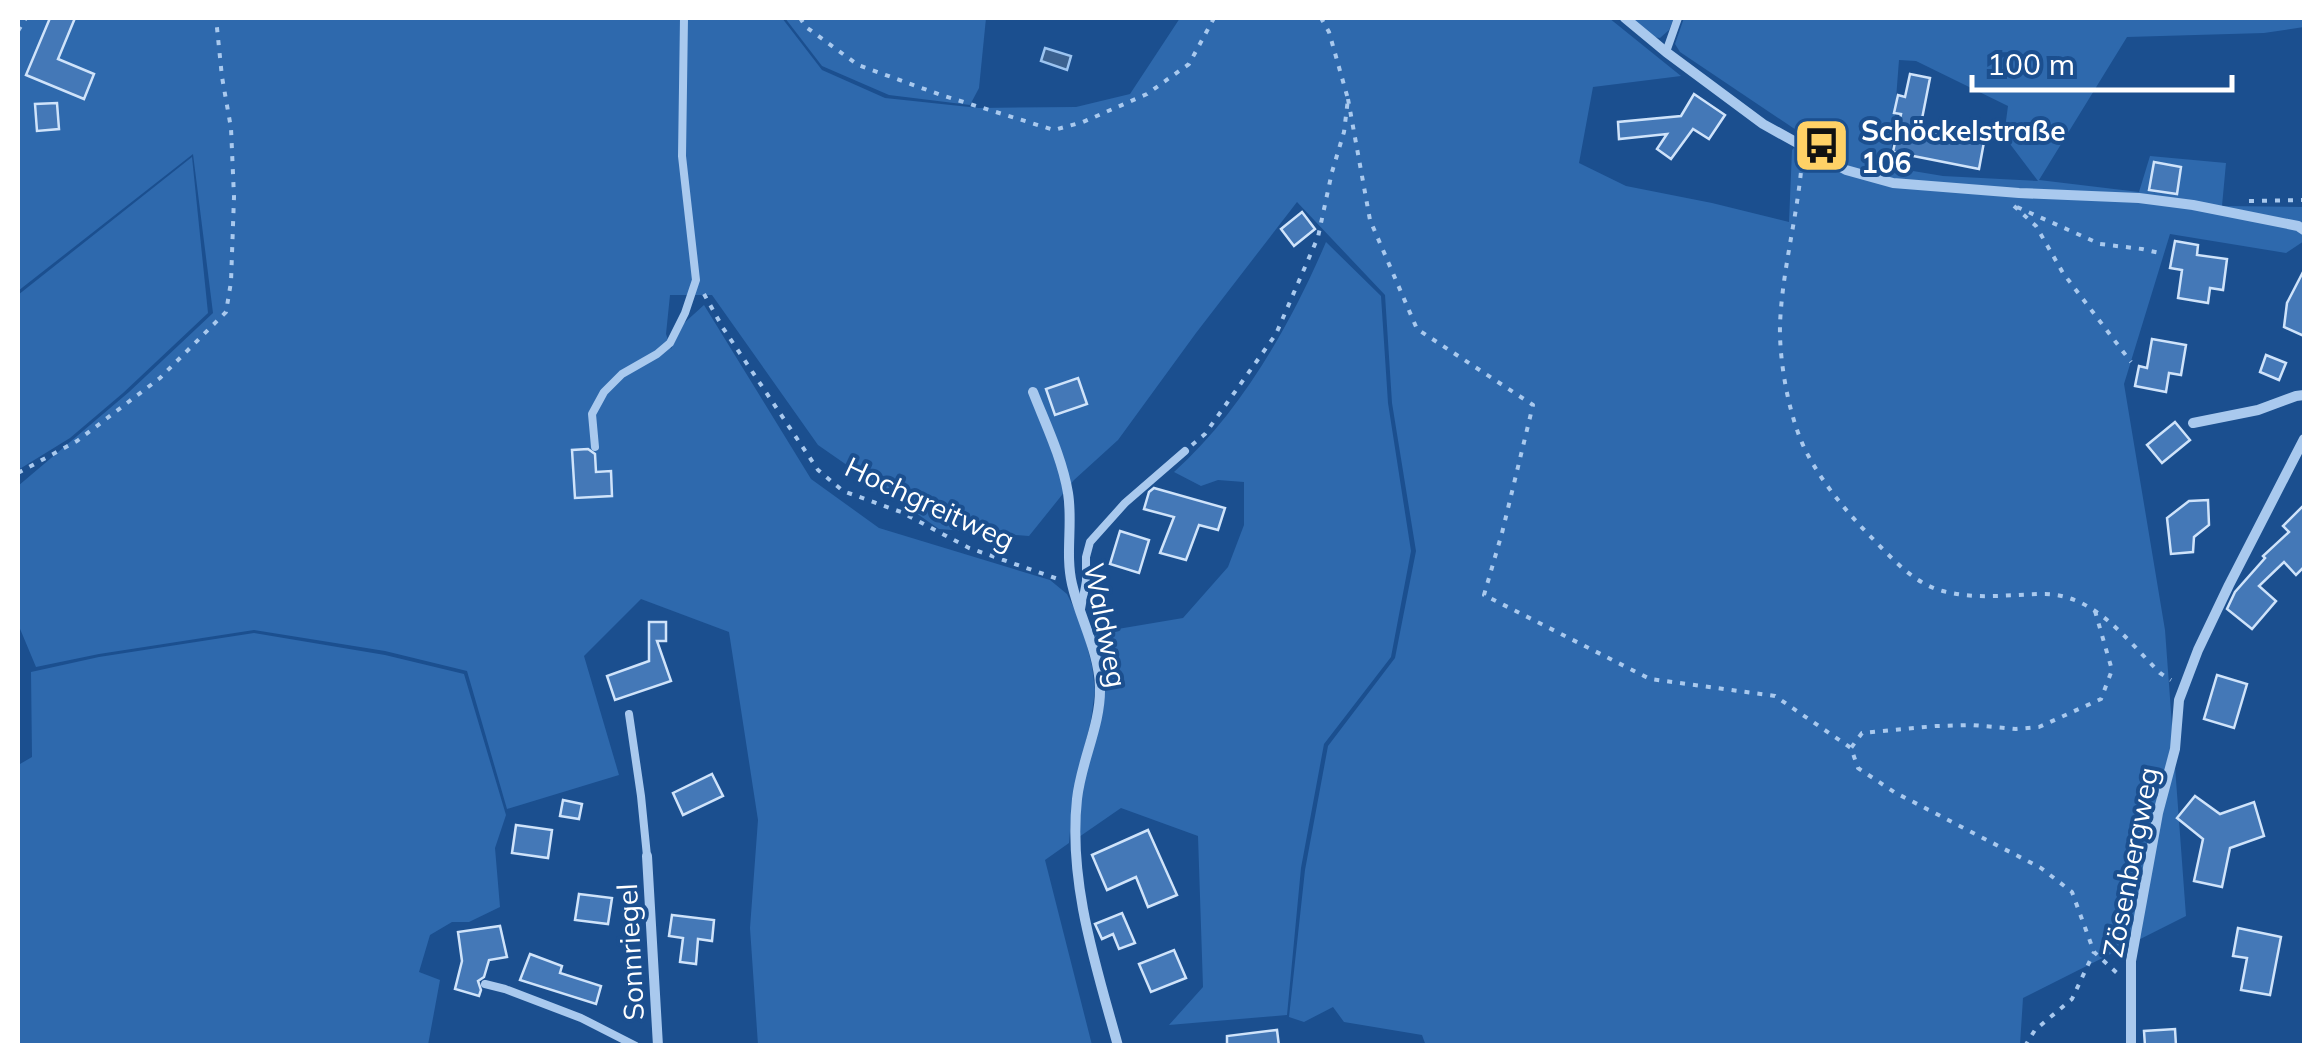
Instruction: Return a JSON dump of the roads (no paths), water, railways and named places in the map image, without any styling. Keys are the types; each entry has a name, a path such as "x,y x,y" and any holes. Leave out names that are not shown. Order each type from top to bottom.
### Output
{"street":[{"path":"1624,18 1764,124 1846,170 1893,183 2193,204 2304,230"},
{"name":"Waldweg","path":"1033,392 1061,462 1068,496 1072,584 1093,647 1100,686 1076,800 1076,856 1090,942 1118,1046"},
{"path":"2192,423 2258,410 2304,395"},
{"name":"Zösenbergweg","path":"2131,1046 2131,961 2158,814 2175,749 2179,700 2229,584 2304,440"},
{"name":"Sonnriegel","path":"647,856 658,1046"}],"lane":[{"path":"595,448 592,414 604,392 622,374 670,342 696,280 682,156 684,18"},
{"path":"1666,52 1678,18"},
{"path":"1081,609 1090,542 1125,503 1185,452"},
{"path":"629,714 647,856"},
{"path":"484,984 581,1018 636,1046"}],"place":[{"name":"Schöckelstraße 106","path":"1822,146"}]}
